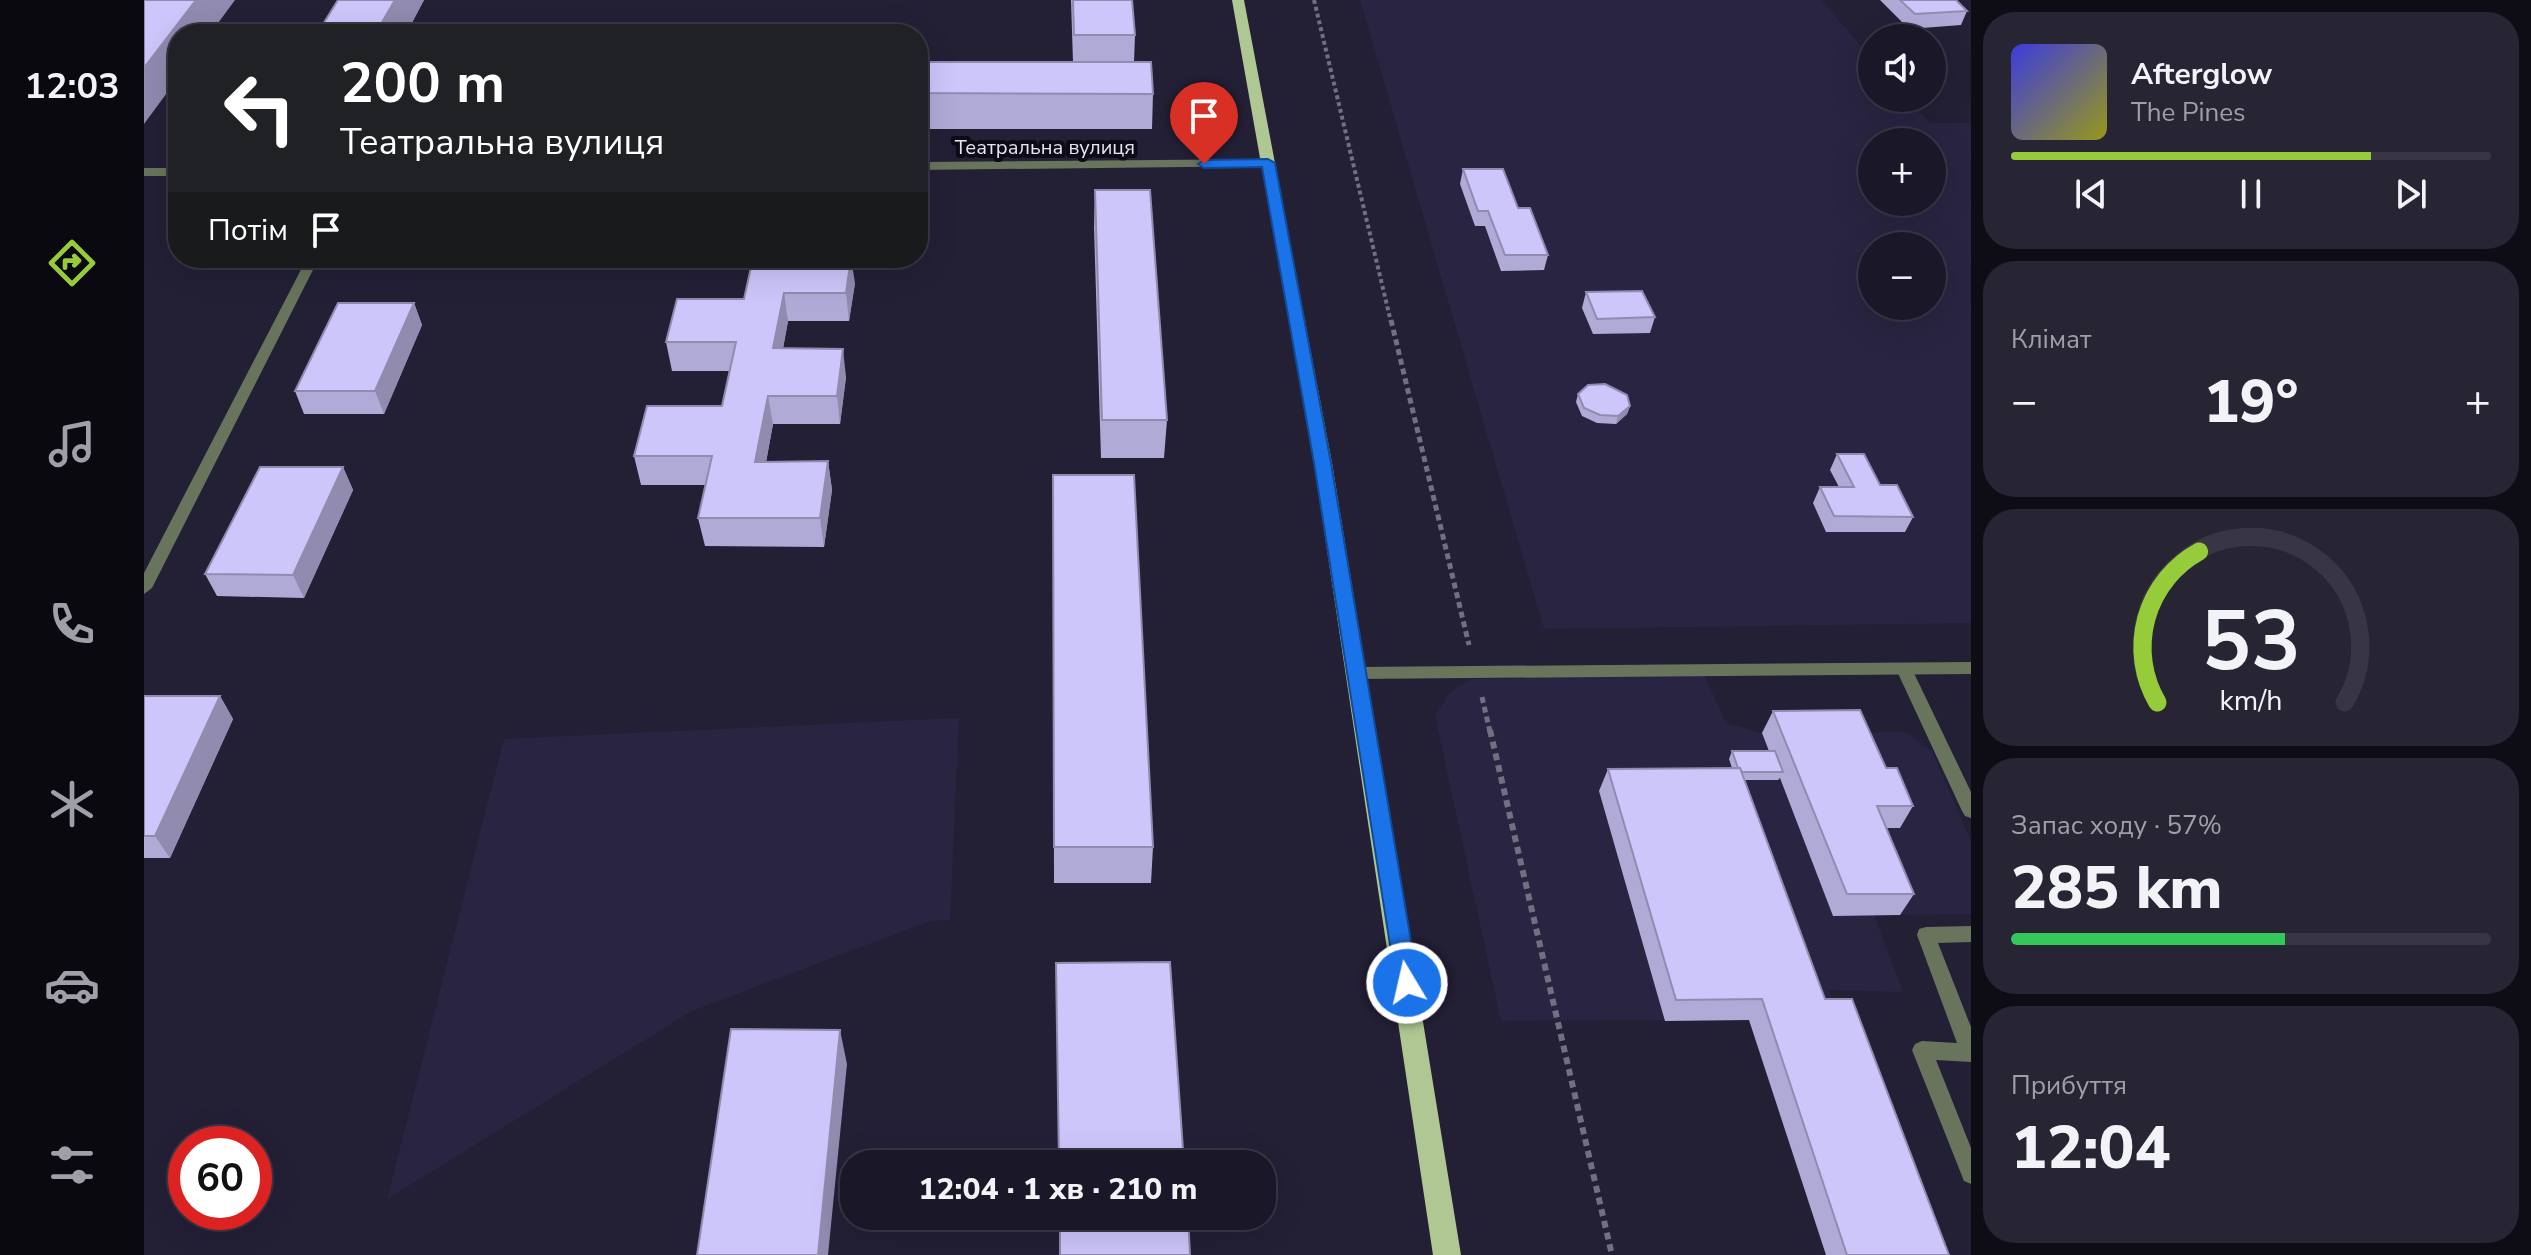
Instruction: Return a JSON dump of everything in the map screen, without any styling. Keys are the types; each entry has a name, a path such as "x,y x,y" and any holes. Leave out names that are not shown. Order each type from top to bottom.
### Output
{"main road":[{"path":"1238,0 1357,673 1447,1255"}],"street":[{"name":"Театральна вулиця","path":"928,166 1268,163"},
{"path":"144,172 168,172"},
{"path":"144,588 308,268"},
{"path":"1357,673 1971,668"},
{"path":"1904,669 1971,811"},
{"path":"1971,934 1926,935 1971,1053 1922,1050 1971,1174"}],"path":[{"path":"1314,0 1472,657"},
{"path":"1480,688 1612,1255"}],"shaded area":[{"path":"1360,0 1821,0 1858,42 1858,112 1920,112 1930,123 1971,123 1971,623 1544,629"},
{"path":"1705,676 1726,723 1762,733 1905,732 1932,751 1971,841 1971,914 1874,915 1903,992 1829,990 1838,1019 1501,1021 1435,716 1451,691 1471,679"},
{"path":"959,718 950,920 930,921 692,1011 387,1199 504,739"}],"building":[{"path":"144,0 196,0 178,24 168,24 168,37 144,68"},
{"path":"338,0 395,0 381,24 323,24"},
{"path":"1073,0 1132,0 1135,35 1074,35"},
{"path":"1900,0 1956,0 1967,11 1915,14"},
{"path":"928,62 1151,62 1153,94 928,93"},
{"path":"1463,169 1503,169 1518,208 1530,208 1548,255 1505,255 1488,211 1478,211"},
{"path":"1095,190 1150,190 1167,420 1102,420"},
{"path":"751,268 850,268 846,293 784,293 773,348 843,349 837,396 768,396 755,462 828,461 820,518 698,518 712,456 634,456 647,406 722,406 736,342 666,342 677,299 744,299"},
{"path":"1642,291 1655,317 1597,319 1586,292"},
{"path":"338,303 414,303 375,391 295,391"},
{"path":"1605,384 1627,395 1630,406 1618,416 1600,415 1584,408 1578,394 1588,385"},
{"path":"1837,454 1864,454 1880,485 1897,485 1913,517 1834,516 1820,487 1854,487"},
{"path":"260,467 343,467 293,575 205,574"},
{"path":"1053,475 1134,475 1153,847 1054,847"},
{"path":"144,696 220,696 155,836 144,836"},
{"path":"1860,710 1886,768 1897,768 1913,806 1877,806 1914,894 1847,894 1773,711"},
{"path":"1732,751 1775,751 1783,772 1742,772"},
{"path":"1740,768 1825,999 1852,999 1949,1255 1847,1255 1762,999 1676,1000 1608,769"},
{"path":"1170,962 1183,1150 1059,1150 1056,963"},
{"path":"731,1029 840,1030 818,1255 697,1255"},
{"path":"1060,1230 1189,1230 1190,1255 1060,1255"}],"route":[{"path":"1204,164 1268,163 1323,463 1407,983"}]}
